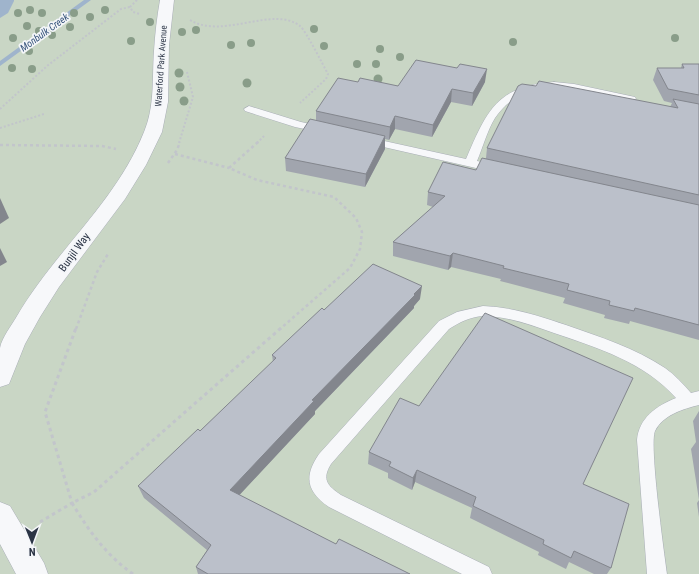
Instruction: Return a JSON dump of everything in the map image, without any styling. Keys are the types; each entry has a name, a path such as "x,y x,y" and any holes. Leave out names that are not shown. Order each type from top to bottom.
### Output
{"street":[{"name":"Waterford Park Avenue","path":"153,130 158,115 161,95 161,50 167,0"},
{"name":"Bunjil Way","path":"0,377 5,359 17,334 54,278 134,169 153,130"},
{"path":"0,516 33,574"}],"lane":[{"path":"470,163 491,117 504,101 523,88 539,85 564,85 639,101"},
{"path":"249,109 299,125 338,133"},
{"path":"354,137 508,172"},
{"path":"482,574 335,501 322,491 318,480 319,468 325,459 444,325 454,318 470,313 499,312 516,315 627,353 666,378 694,399"},
{"path":"657,574 646,462 646,433 656,417 666,410 694,399"}],"path":[{"path":"0,109 47,66 121,9 130,7"},
{"path":"189,16 189,20 193,24 206,27 284,19 300,26 328,74 328,77 299,104"},
{"path":"0,128 44,114"},
{"path":"229,168 268,132"},
{"path":"0,145 102,146 121,150"},
{"path":"132,574 118,565 103,548 89,531 72,503 94,492 350,268 360,249 362,232 356,218 334,197 257,180 229,168 167,153"}],"green space":[{"path":"0,0 699,0 699,574 0,574"}],"water":[{"path":"0,0 14,1 8,13 0,18"}],"building":[{"path":"416,60 457,68 460,64 487,69 473,93 452,89 433,125 395,116 390,127 316,111 338,78 358,82 360,78 398,86"},
{"path":"682,64 699,64 699,95 668,89 657,68 684,68"},
{"path":"539,81 678,108 673,99 699,104 699,195 487,148 518,86 522,84 536,86"},
{"path":"310,119 385,136 366,174 285,158"},
{"path":"482,158 699,205 699,325 635,308 634,311 609,305 610,301 567,290 569,284 503,268 504,266 453,253 450,256 393,242 445,196 428,192 443,162 476,170"},
{"path":"373,264 422,286 414,294 415,295 312,400 314,401 230,490 336,544 339,539 410,574 208,574 196,567 211,545 138,486 198,429 200,431 276,358 272,355 322,308 324,310"},
{"path":"485,313 633,378 583,484 629,504 611,568 574,551 571,558 543,544 544,540 473,506 476,497 417,470 413,478 389,466 391,462 369,452 400,398 419,406"}],"waterway":[{"name":"Monbulk Creek","path":"0,64 88,0"}]}
